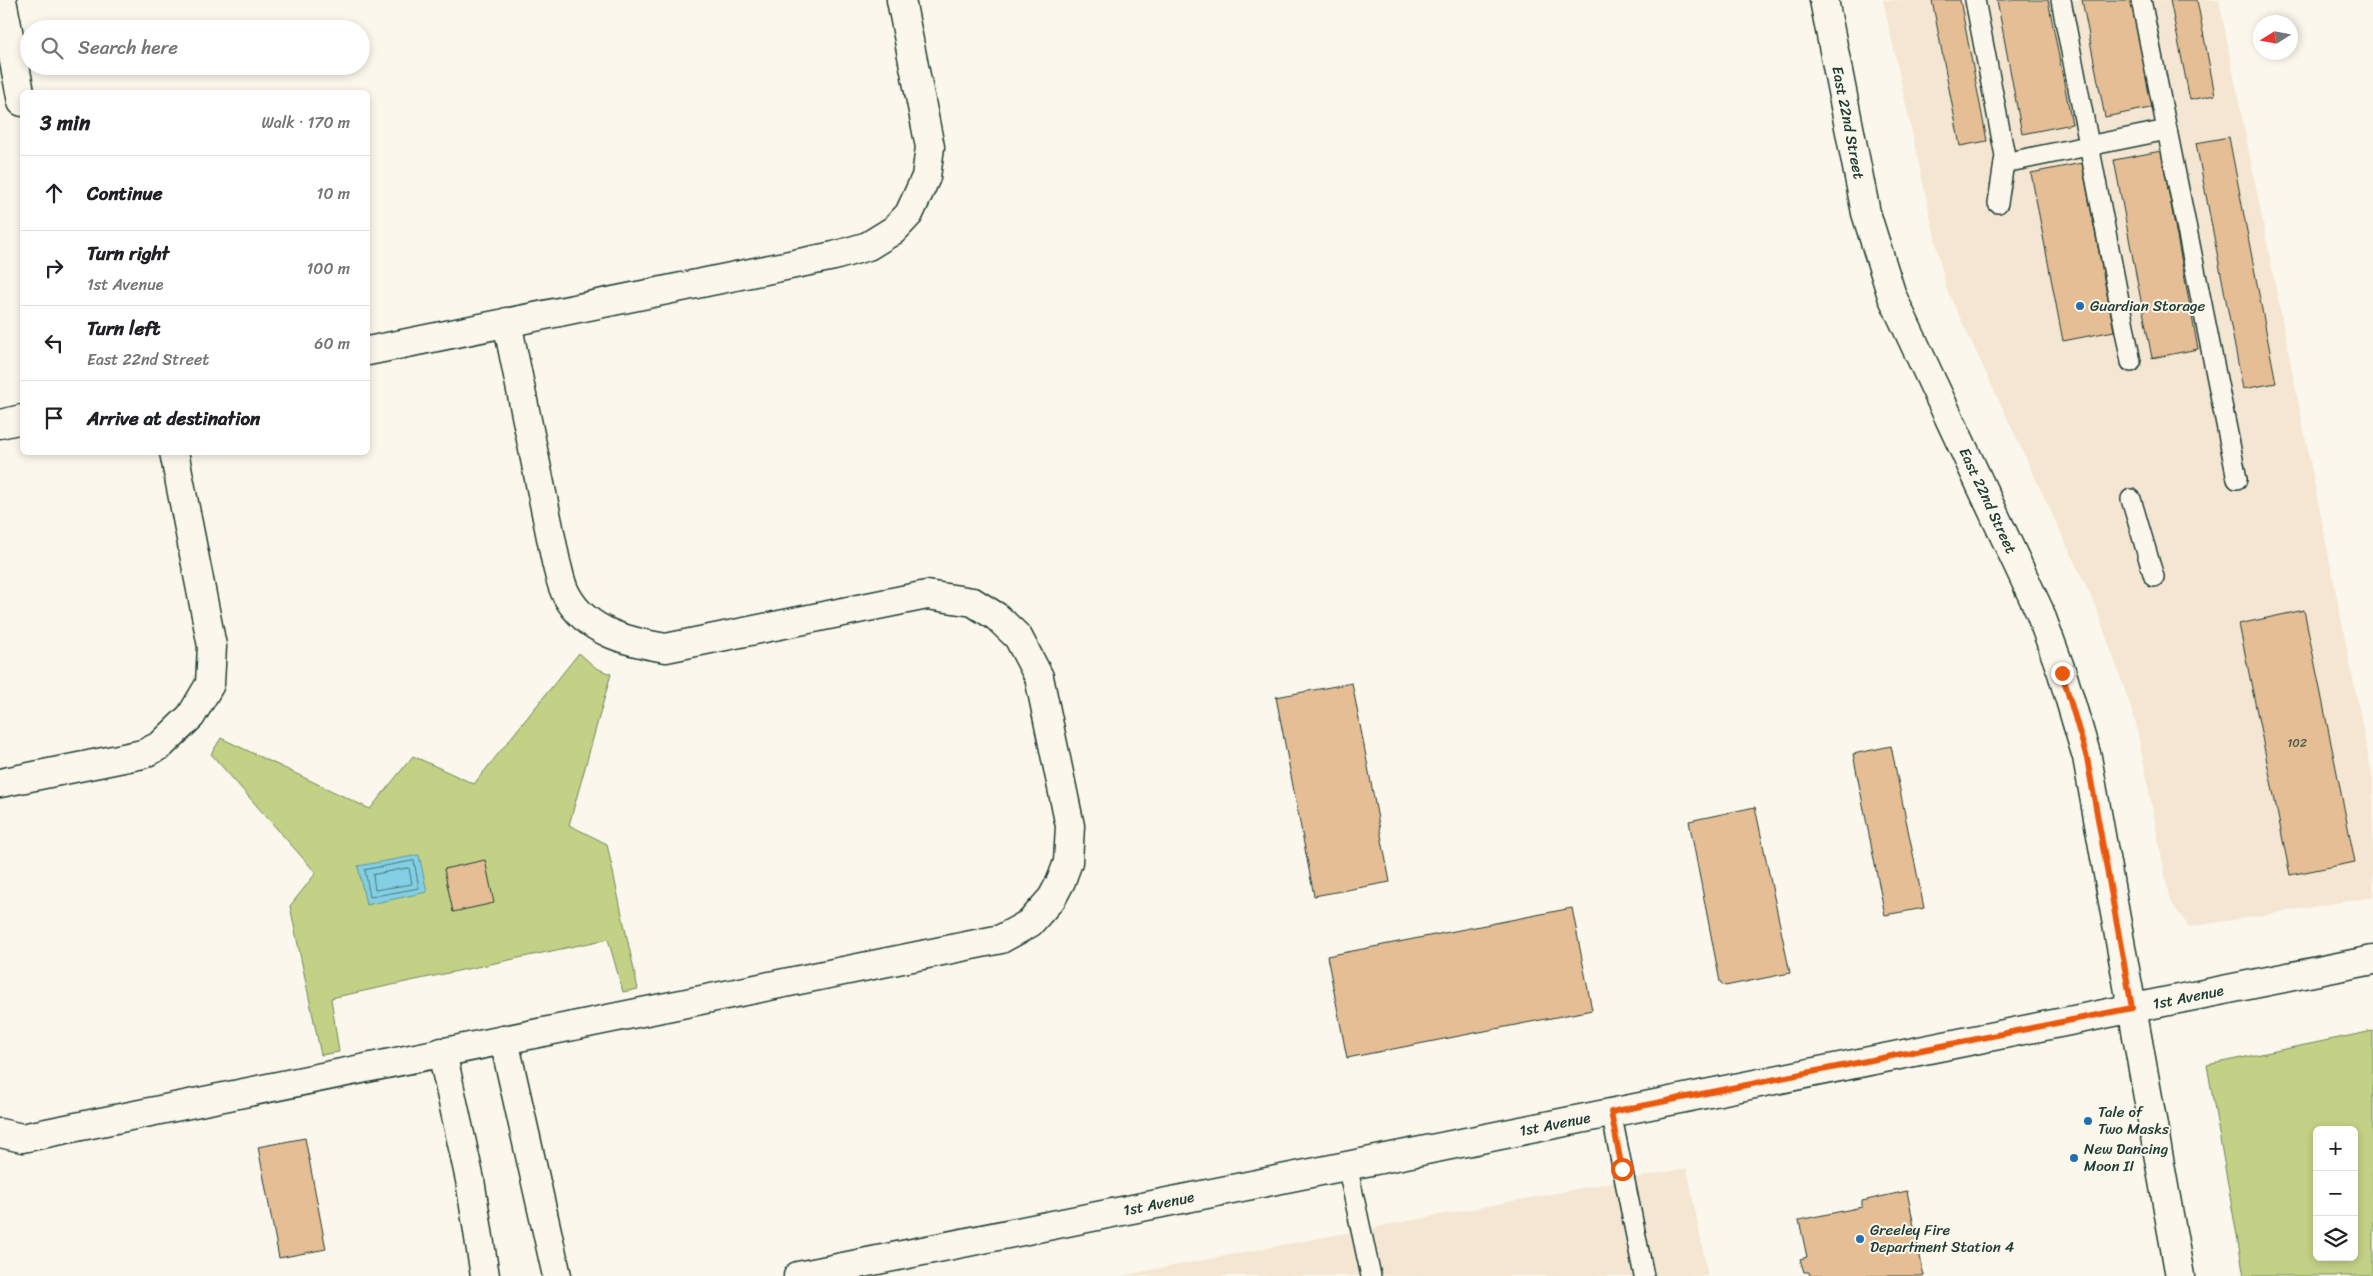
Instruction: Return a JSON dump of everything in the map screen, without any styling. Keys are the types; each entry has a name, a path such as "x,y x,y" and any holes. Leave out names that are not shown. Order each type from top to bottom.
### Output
{"street":[{"path":"2,0 20,92"},
{"path":"370,351 834,256 868,246 894,230 909,214 926,177 930,147 901,0"},
{"name":"East 22nd Street","path":"1824,0 1866,213 1892,296 2039,610 2062,673 2087,758 2180,1276"},
{"path":"0,1133 22,1138 1000,939 1030,923 1052,898 1068,862 1070,826 1039,677 1018,637 997,616 974,602 927,595 666,648 629,642 590,623 567,596 556,562 507,322"},
{"path":"0,424 20,419"},
{"path":"0,783 143,754 161,745 191,716 210,684 212,646 175,455"},
{"name":"1st Avenue","path":"798,1276 2373,960"},
{"path":"504,1040 557,1276"},
{"path":"442,1052 470,1180 485,1276"}],"lane":[{"path":"1975,0 2005,156 1998,203"},
{"path":"2061,0 2131,362"},
{"path":"2141,0 2237,479"},
{"path":"2004,164 2167,130"},
{"path":"2131,499 2154,576"},
{"path":"1611,1112 1644,1276"},
{"path":"1347,1165 1371,1276"}],"shaded area":[{"path":"1883,0 2219,0 2373,780 2373,897 2189,927 2170,901 2135,719 2095,605 1946,288"},
{"path":"1687,1168 1708,1276 1120,1276"}],"green space":[{"path":"579,653 596,668 611,674 569,825 607,844 638,989 623,992 608,939 331,998 339,1052 321,1055 290,906 316,873 211,754 221,738 370,809 413,756 474,784"},
{"path":"2373,1031 2373,1276 2244,1276 2207,1065"}],"water":[{"path":"419,855 427,892 366,905 358,866"}],"building":[{"path":"1932,0 1960,0 1987,141 1960,146"},
{"path":"1997,0 2048,0 2072,124 2022,134"},
{"path":"2082,0 2134,0 2155,107 2105,117"},
{"path":"2170,0 2197,0 2215,95 2190,100"},
{"path":"2229,137 2276,383 2243,389 2196,143"},
{"path":"2161,151 2198,349 2152,358 2114,160"},
{"path":"2082,163 2114,331 2063,341 2031,173"},
{"path":"2304,610 2355,862 2290,875 2239,624"},
{"path":"1352,683 1390,882 1314,896 1276,697"},
{"path":"1891,746 1924,908 1885,915 1853,754"},
{"path":"1755,807 1790,973 1725,986 1720,982 1689,821"},
{"path":"485,860 494,903 453,912 444,869"},
{"path":"1572,908 1592,1010 1347,1058 1327,956"},
{"path":"305,1138 326,1249 279,1258 258,1147"},
{"name":"Greeley Fire Department Station 4","path":"1907,1191 1924,1276 1810,1276 1809,1272 1804,1272 1800,1259 1807,1257 1799,1220 1862,1207 1862,1201"}],"place":[{"name":"Guardian Storage","path":"2080,306"},
{"name":"Tale of Two Masks","path":"2088,1121"},
{"name":"New Dancing Moon II","path":"2074,1158"},
{"name":"Greeley Fire Department Station 4","path":"1860,1239"}],"route":[{"path":"1622,1169 1611,1112 2132,1008 2087,758 2062,673"}]}
